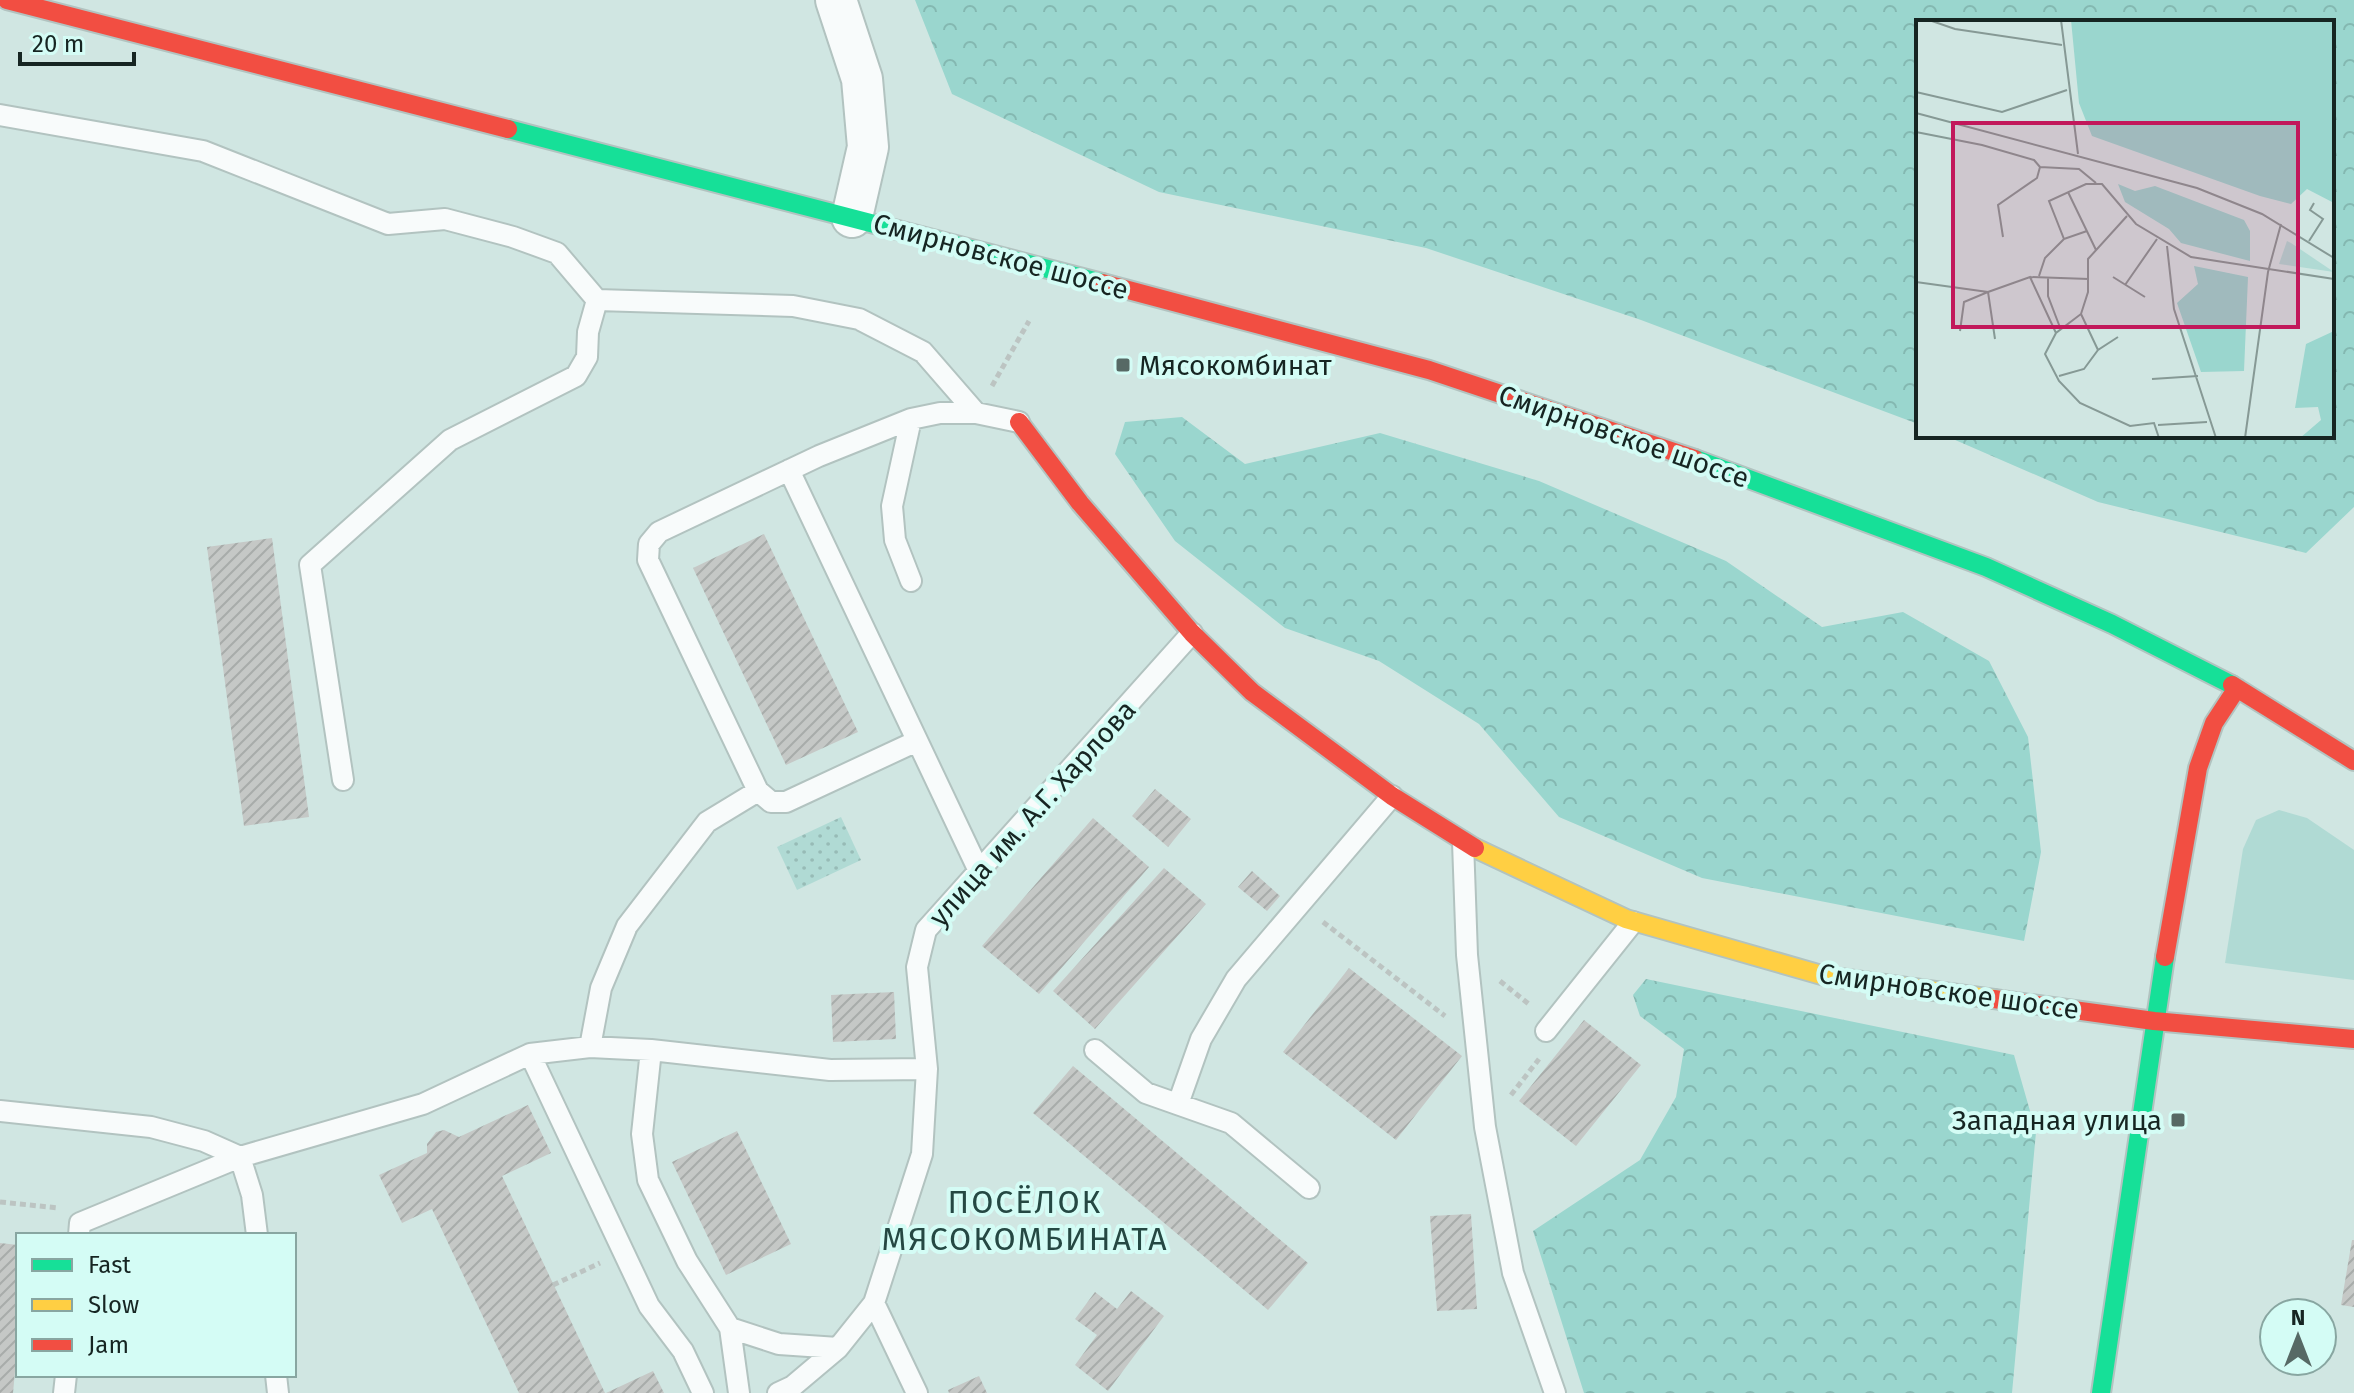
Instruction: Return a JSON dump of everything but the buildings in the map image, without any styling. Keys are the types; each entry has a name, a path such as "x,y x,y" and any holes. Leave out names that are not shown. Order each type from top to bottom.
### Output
{"main road":[{"name":"Смирновское шоссе","path":"7,0 852,217 1429,370 1668,449 1986,567 2112,624 2237,688 2354,761"},
{"name":"Смирновское шоссе","path":"1019,422 1080,503 1192,633 1252,692 1392,796 1463,842 1633,922 1825,976 2154,1021 2354,1039"},
{"path":"2101,1393 2154,1021 2198,768 2214,723 2237,688"}],"street":[{"name":"Смирновское шоссе","path":"836,0 862,79 868,147 852,217"}],"lane":[{"path":"0,115 203,151 388,224 445,219 513,237 557,253 597,300 793,306 859,319 923,352 976,413"},
{"path":"343,780 310,565 450,440 576,376 587,357 588,332 597,300"},
{"path":"917,741 786,802 771,802 758,791 648,560 649,544 659,532 789,470 911,419 940,413 976,413 1019,422"},
{"path":"911,419 892,506 895,540 911,581"},
{"path":"789,470 979,871"},
{"name":"улица им. А.Г. Харлова","path":"778,1393 793,1386 838,1348 874,1303 922,1154 927,1069 917,967 926,930 1192,633"},
{"path":"590,1047 601,988 627,926 707,822 758,791"},
{"path":"1178,1104 1201,1039 1236,979 1392,796"},
{"path":"1463,842 1467,955 1485,1127 1513,1273 1555,1393"},
{"path":"1549,1027 1633,922"},
{"path":"79,1229 240,1157 423,1104 530,1054 590,1047 651,1050 830,1070 927,1069"},
{"path":"651,1050 642,1134 648,1180 687,1261 730,1328 739,1393"},
{"path":"1095,1050 1146,1093 1231,1123 1309,1188"},
{"path":"530,1054 649,1306 683,1351 703,1393"},
{"path":"0,1111 151,1127 204,1141 240,1157 252,1195 257,1233"},
{"path":"874,1303 917,1393"},
{"path":"730,1328 779,1344 838,1348"}],"path":[{"path":"976,413 1029,321"},
{"path":"1300,904 1476,1041"},
{"path":"1467,955 1549,1027 1555,1039 1485,1127"},
{"path":"0,1202 61,1208 79,1229"},
{"path":"553,1285 572,1276"}],"shaded area":[{"path":"2279,810 2307,818 2354,850 2354,980 2225,963 2243,849 2256,820"},
{"path":"841,817 861,860 797,890 777,847"}],"green space":[{"path":"915,0 2354,0 2354,507 2306,553 2098,502 1951,438 2334,438 2334,20 1916,20 1916,423 1641,320 1426,248 1159,192 952,94"},
{"path":"1182,417 1245,464 1380,433 1539,481 1726,561 1822,627 1903,612 1989,661 2028,737 2041,852 2024,941 1702,878 1559,817 1479,724 1379,661 1285,628 1175,541 1115,454 1125,422"},
{"path":"1646,979 2014,1055 2036,1132 2012,1393 1584,1393 1533,1231 1640,1160 1676,1097 1684,1049 1640,1016 1633,995"}],"traffic: fast":[{"path":"508,129 1102,283"},
{"path":"1695,459 1986,567 2112,624 2232,685"},
{"path":"2101,1393 2165,957"}],"traffic: slow":[{"path":"1475,848 1626,919 1825,976 1994,999"}],"traffic: jam":[{"path":"7,0 508,129"},
{"path":"1102,283 1429,370 1695,459"},
{"path":"1019,422 1080,503 1192,633 1252,692 1392,796 1475,848"},
{"path":"2232,685 2354,761"},
{"path":"2165,957 2198,768 2214,723 2237,688"},
{"path":"1994,999 2154,1021 2354,1039"}],"place":[{"name":"Мясокомбинат","path":"1123,365"},
{"name":"Западная улица","path":"2178,1120"}],"district":[{"name":"ПОСЁЛОК МЯСОКОМБИНАТА","path":"1025,1220"}]}
